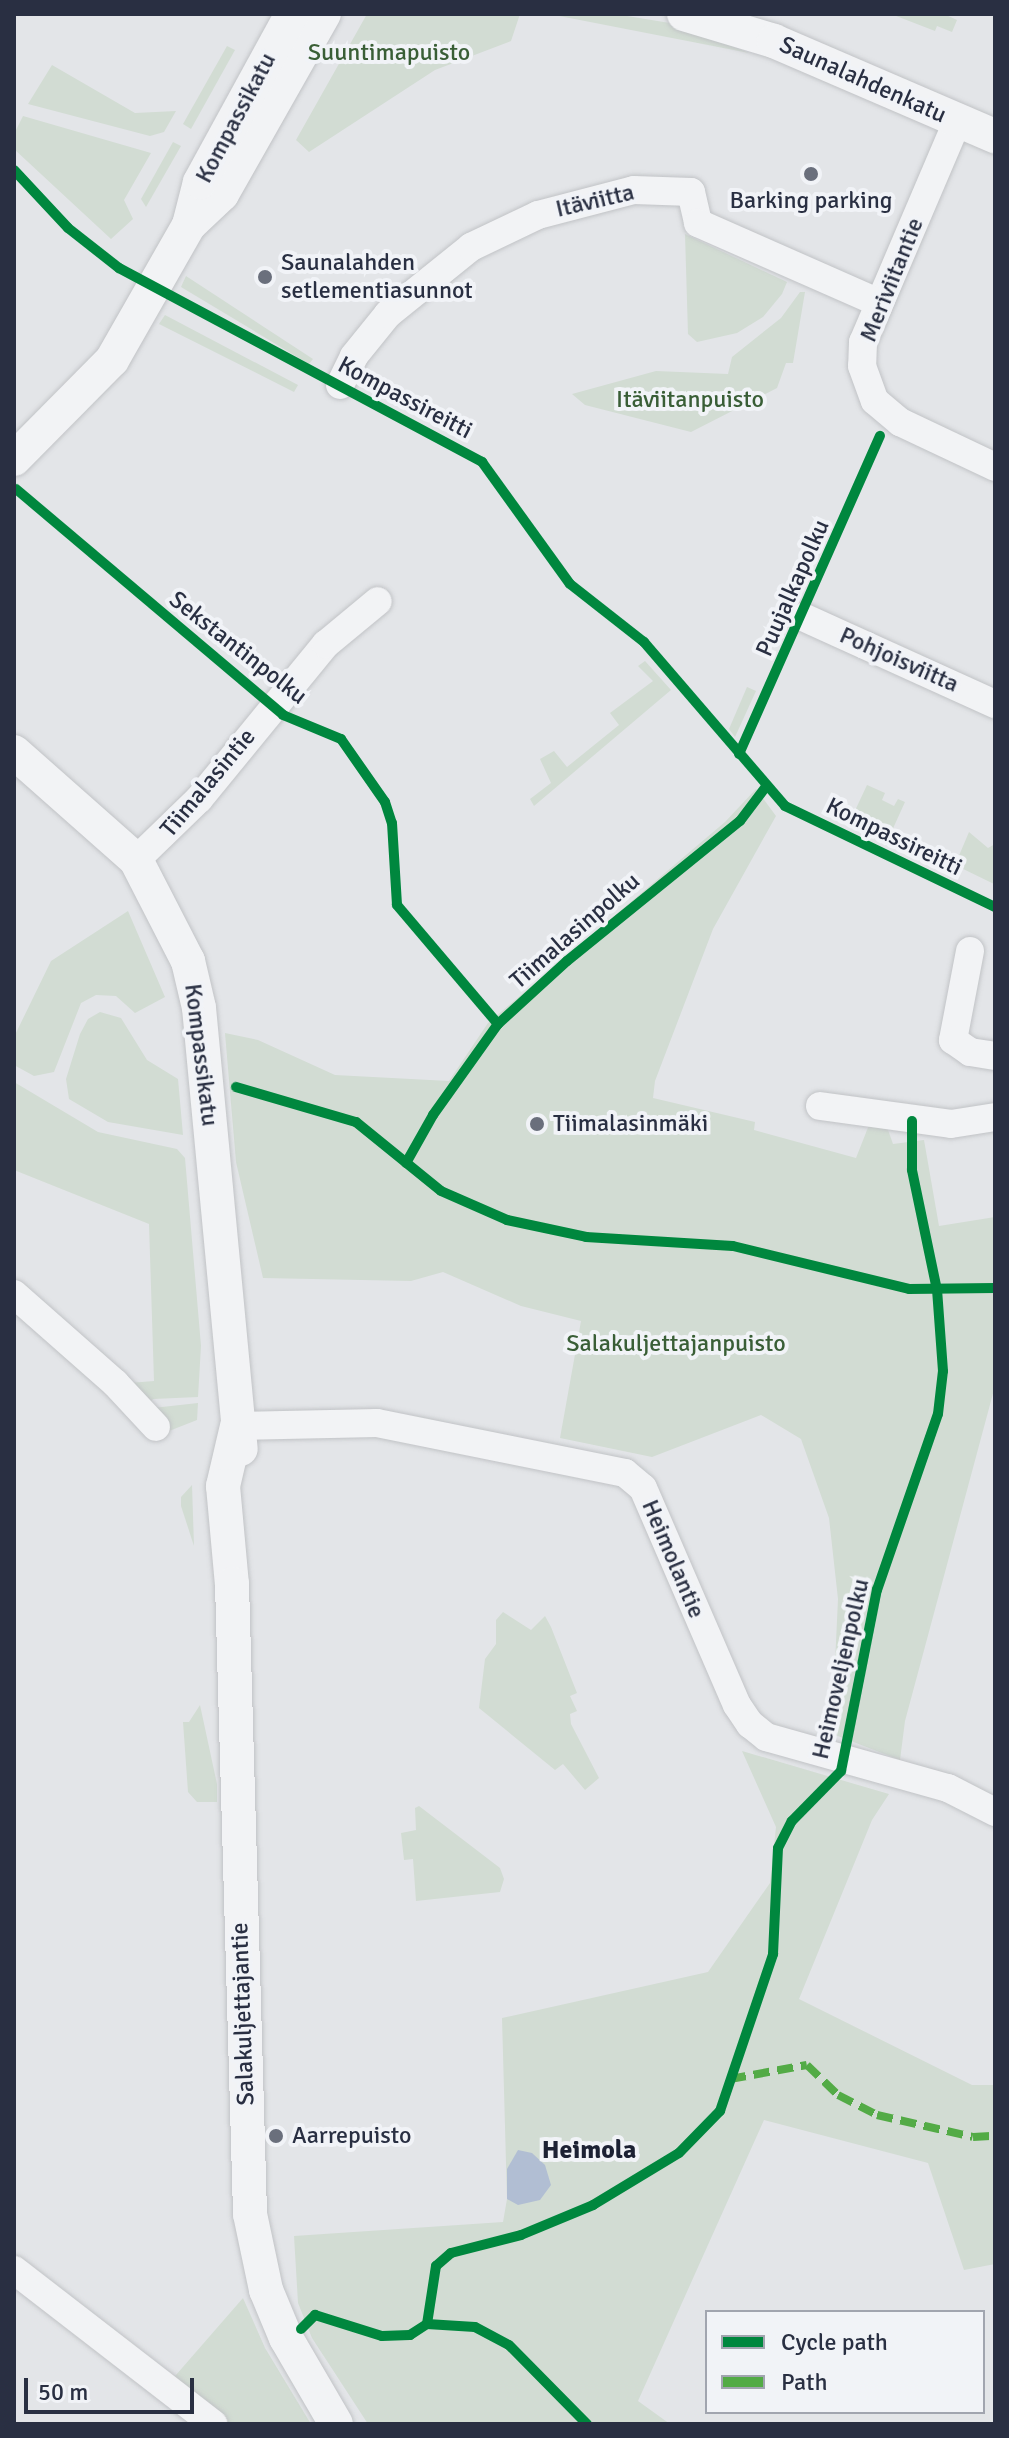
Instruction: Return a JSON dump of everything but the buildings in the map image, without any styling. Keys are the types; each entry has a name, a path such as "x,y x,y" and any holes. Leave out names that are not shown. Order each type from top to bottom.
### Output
{"street":[{"name":"Kompassikatu","path":"14,459 112,360 189,225 200,182 292,14"},
{"name":"Kompassikatu","path":"189,225 222,194 324,14"},
{"name":"Saunalahdenkatu","path":"684,14 766,38 995,136"},
{"name":"Meriviitantie","path":"957,122 863,342 862,366 875,401 900,422 995,467"},
{"name":"Itäviitta","path":"340,385 354,356 388,314 471,247 538,215 634,190 691,192 698,223 879,303"},
{"name":"Tiimalasintie","path":"136,860 191,809 326,644 378,601"},
{"name":"Pohjoisviitta","path":"803,617 995,704"},
{"name":"Kompassikatu","path":"14,752 136,860 172,923 199,1008 237,1426"},
{"path":"970,951 953,1040 970,1052 995,1056"},
{"path":"820,1106 951,1124 995,1117"},
{"path":"14,1294 115,1383 156,1427"},
{"name":"Heimolantie","path":"237,1426 377,1423 625,1473 643,1488 737,1705 750,1724 766,1737 948,1788 995,1812"},
{"name":"Salakuljettajantie","path":"237,1426 246,1485 232,1584 250,2214 262,2276 281,2326 336,2424"},
{"path":"14,2270 213,2424"}],"green space":[{"name":"Suuntimapuisto","path":"367,14 520,14 511,41 435,70 309,152 296,140"},
{"path":"549,14 615,14 682,25 749,53"},
{"path":"891,14 944,14 957,20 952,32 937,26 935,31"},
{"path":"227,46 235,50 191,129 183,124"},
{"path":"52,65 135,113 176,111 164,132 150,136 28,104"},
{"path":"23,116 151,153 124,200 133,219 111,239 14,149 14,134"},
{"path":"173,142 181,146 146,207 141,199"},
{"path":"685,234 787,282 782,294 763,317 737,333 697,342 688,334"},
{"path":"186,276 313,359 309,364 181,287"},
{"name":"Itäviitanpuisto","path":"800,292 805,292 793,363 786,363 777,388 691,432 585,405 572,394 656,371 728,374 732,357 781,318"},
{"path":"165,315 298,385 294,392 159,324"},
{"path":"645,661 671,690 534,806 530,799 551,783 540,759 554,751 567,767 619,725 610,713 653,681 638,666"},
{"path":"747,687 756,691 735,737 729,729"},
{"path":"867,785 885,793 882,800 894,806 898,799 905,802 890,835 852,817"},
{"name":"Salakuljettajanpuisto","path":"756,789 776,816 713,929 655,1081 653,1098 755,1122 754,1130 856,1158 869,1125 887,1127 893,1144 924,1140 939,1226 995,1217 995,1386 905,1721 900,1760 825,1731 833,1706 838,1599 829,1518 801,1439 761,1415 652,1457 560,1438 581,1321 521,1306 443,1272 411,1281 263,1278 236,1162 225,1033 258,1040 335,1075 449,1081 488,1023 725,822"},
{"path":"969,832 988,848 995,844 994,884 955,865"},
{"path":"128,911 165,997 135,1013 116,996 96,995 81,1003 54,1072 34,1076 14,1065 14,1037 51,961"},
{"path":"100,1012 121,1018 147,1060 178,1079 183,1135 108,1122 69,1099 66,1079 80,1034 88,1019"},
{"path":"14,1082 98,1132 177,1149 185,1158 201,1346 198,1397 153,1399 149,1404 129,1383 154,1381 149,1224 14,1170"},
{"path":"198,1403 197,1420 169,1431 153,1408"},
{"path":"192,1485 194,1546 181,1506 181,1497"},
{"path":"503,1612 531,1630 545,1616 551,1627 577,1693 570,1696 577,1711 570,1714 571,1724 599,1778 585,1790 563,1764 555,1770 479,1708 485,1659 496,1644 496,1620"},
{"path":"200,1705 217,1784 217,1802 197,1802 188,1792 183,1722 189,1722"},
{"path":"742,1751 889,1794 872,1820 799,1999 972,2085 995,2085 995,2264 964,2270 928,2163 764,2120 638,2401 670,2424 368,2424 312,2338 298,2303 294,2236 503,2222 507,2199 502,2018 708,1972 770,1883 776,1827"},
{"path":"419,1806 500,1868 504,1879 500,1892 416,1901 413,1859 404,1860 401,1833 416,1830 415,1808"},
{"path":"243,2298 265,2348 311,2424 225,2424 169,2383"}],"water":[{"path":"518,2150 532,2153 545,2165 551,2185 540,2200 518,2205 507,2199 507,2169"}],"marked path":[{"path":"730,2079 807,2065 838,2095 877,2115 973,2137 995,2136"}],"cycle path":[{"name":"Kompassireitti","path":"14,170 68,228 119,268 482,462 570,584 644,642 785,806 995,907"},
{"name":"Puujalkapolku","path":"739,754 880,436"},
{"name":"Sekstantinpolku","path":"16,489 283,715 341,739 385,802 392,823 397,905 498,1024"},
{"name":"Tiimalasinpolku","path":"406,1163 433,1115 498,1024 567,961 740,821 765,788"},
{"path":"236,1087 356,1122 441,1191 507,1220 586,1237 733,1246 909,1289 995,1288"},
{"name":"Heimoveljenpolku","path":"301,2329 315,2315 382,2336 410,2335 427,2324 436,2266 451,2253 521,2235 593,2205 679,2153 720,2111 773,1954 778,1848 792,1821 841,1771 877,1590 938,1414 943,1371 937,1290 912,1170 912,1121"},
{"path":"427,2324 475,2327 509,2345 587,2424"}],"place":[{"name":"Barking parking","path":"811,174"},
{"name":"Saunalahden setlementiasunnot","path":"265,277"},
{"name":"Tiimalasinmäki","path":"537,1124"},
{"name":"Aarrepuisto","path":"276,2136"}],"district":[{"name":"Heimola","path":"589,2151"}]}
